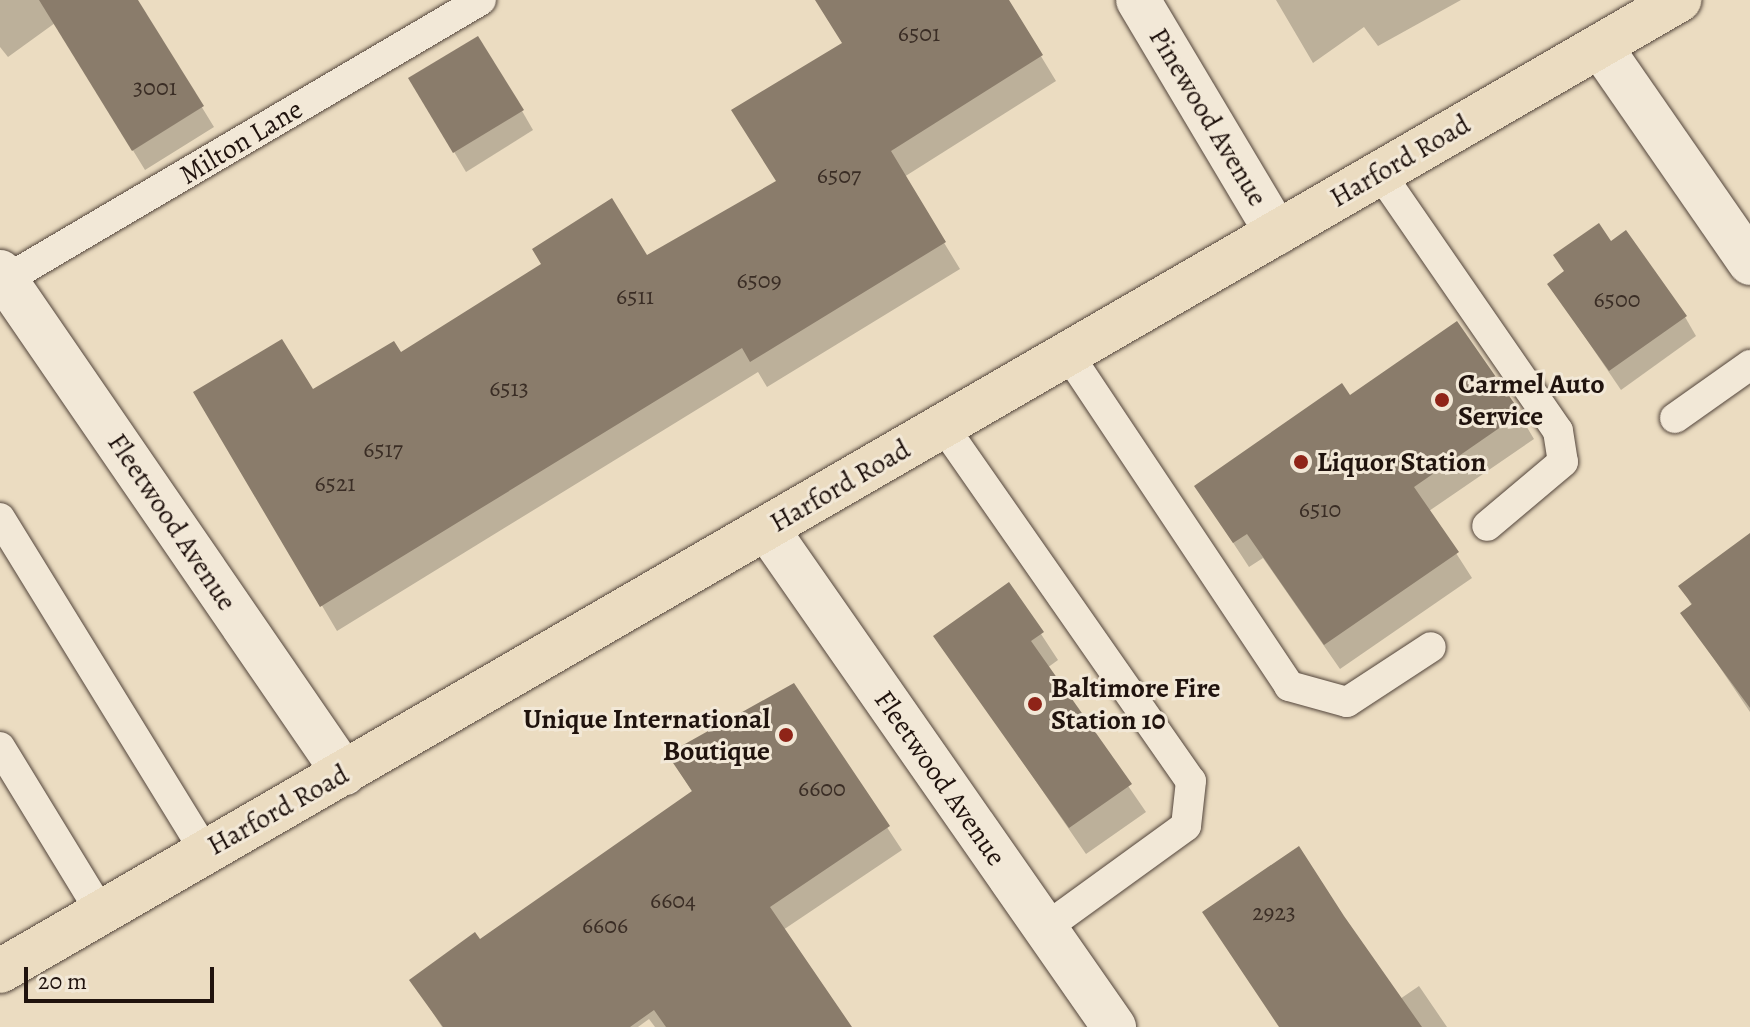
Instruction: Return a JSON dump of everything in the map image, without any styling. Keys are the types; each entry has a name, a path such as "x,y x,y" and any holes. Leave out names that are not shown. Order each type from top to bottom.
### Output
{"main road":[{"name":"Harford Road","path":"0,971 99,909 344,773 1679,0"}],"street":[{"name":"Pinewood Avenue","path":"1138,0 1277,233"},
{"path":"1600,46 1750,263"},
{"name":"Fleetwood Avenue","path":"2,278 344,773"},
{"name":"Fleetwood Avenue","path":"767,529 1114,1027"}],"lane":[{"name":"Milton Lane","path":"2,278 481,0"},
{"path":"1380,173 1558,431 1563,462 1487,526"},
{"path":"1068,354 1289,686 1347,702 1431,647"},
{"path":"1675,418 1750,365"},
{"path":"943,426 1191,781 1186,826 1045,928"},
{"path":"0,518 205,851"},
{"path":"0,747 99,909"}],"building":[{"path":"39,0 138,0 204,106 132,151"},
{"path":"815,0 1009,0 1043,55 891,151 946,242 750,362 742,348 320,607 193,392 282,339 313,389 394,341 401,352 541,264 532,249 612,198 647,255 776,181 731,110 842,43"},
{"path":"478,36 524,110 453,153 408,78"},
{"path":"1599,223 1611,241 1626,230 1687,316 1609,371 1547,284 1564,271 1553,255"},
{"path":"1457,321 1521,413 1414,487 1459,552 1324,645 1247,534 1233,543 1194,486 1342,383 1350,395"},
{"path":"1750,533 1750,708 1680,613 1692,604 1678,586"},
{"path":"1009,582 1044,632 1031,641 1132,784 1069,828 933,636"},
{"path":"794,683 890,826 770,907 852,1027 666,1027 654,1010 630,1027 443,1027 409,980 475,932 480,939 692,791 667,754"},
{"path":"1299,846 1422,1027 1279,1027 1202,912"}],"place":[{"name":"Carmel Auto Service","path":"1442,400"},
{"name":"Liquor Station","path":"1301,462"},
{"name":"Baltimore Fire Station 10","path":"1035,704"},
{"name":"Unique International Boutique","path":"786,735"}]}
